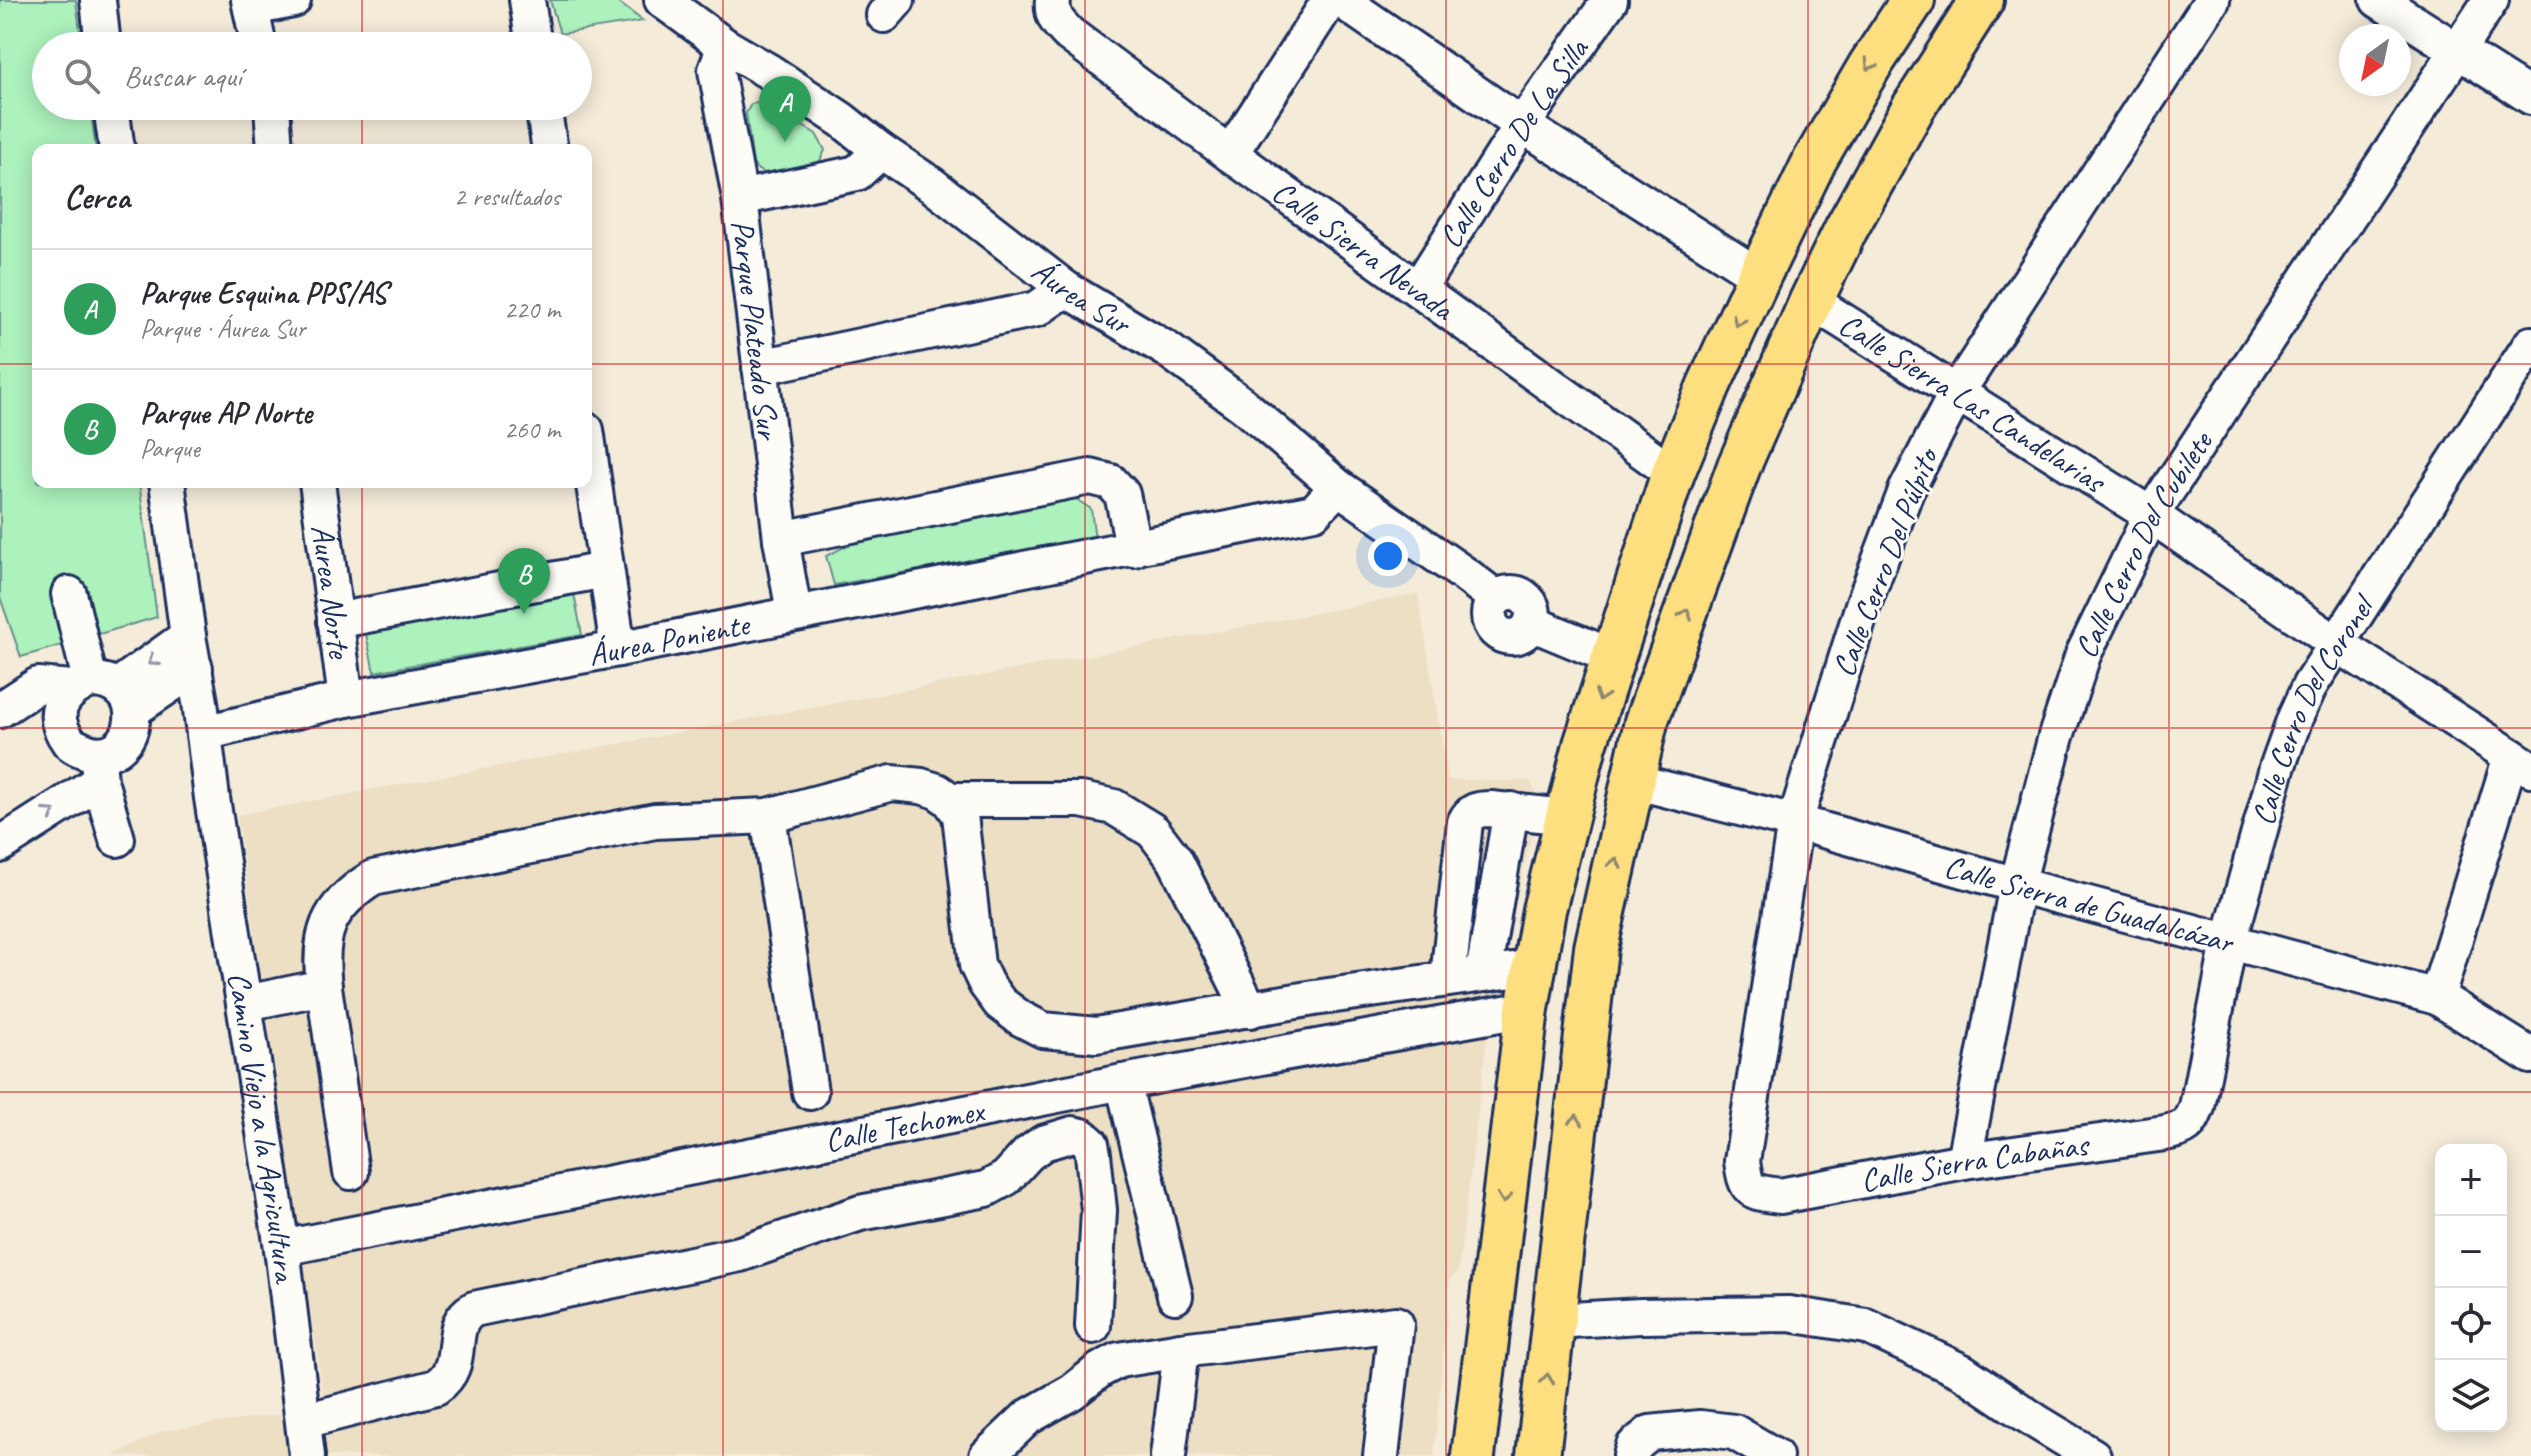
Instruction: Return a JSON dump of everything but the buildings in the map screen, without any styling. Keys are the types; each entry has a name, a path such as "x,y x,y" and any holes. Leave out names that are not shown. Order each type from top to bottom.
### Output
{"main road":[{"path":"1473,1456 1527,1009 1544,910 1585,745 1673,473 1709,385 1815,160 1869,67 1913,0"},
{"path":"1538,1456 1596,948 1646,722 1739,466 1811,301 1846,229 1913,108 1982,0"}],"street":[{"path":"98,0 101,32"},
{"path":"256,32 250,4 293,0"},
{"path":"527,0 532,32"},
{"name":"Áurea Sur","path":"662,0 725,46 842,120 1066,289 1168,350 1243,405 1338,487 1496,598 1509,593 1523,597 1532,609 1531,623 1613,657"},
{"path":"1230,154 1330,0"},
{"path":"1341,0 1522,125 1759,276"},
{"name":"Calle Cerro De La Silla","path":"1418,289 1522,125 1610,0"},
{"name":"Calle Cerro Del Púlpito","path":"1755,1193 1745,1180 1742,1161 1795,822 1863,605 1906,491 1957,392 2212,0"},
{"path":"2378,0 2531,97"},
{"name":"Calle Cerro Del Cubilete","path":"1964,1161 2017,885 2056,736 2083,655 2151,515 2491,0"},
{"name":"Calle Sierra Nevada","path":"1055,11 1069,34 1230,154 1673,473"},
{"name":"Parque Plateado Sur","path":"725,46 716,70 740,198 781,539 794,613"},
{"path":"113,120 116,144"},
{"path":"273,120 275,144"},
{"path":"543,120 544,144"},
{"path":"740,198 857,173 881,151"},
{"path":"760,367 1037,309 1066,289"},
{"name":"Calle Sierra Las Candelarias","path":"1811,301 2151,515 2337,644 2521,762"},
{"name":"Calle Cerro Del Coronel","path":"2191,1123 2197,1107 2229,942 2277,768 2295,718 2310,685 2531,344"},
{"path":"592,474 618,649"},
{"path":"781,539 1090,477 1111,482 1122,494 1134,549"},
{"name":"Áurea Poniente","path":"204,733 346,699 618,649 1314,512 1338,487"},
{"name":"Camino Viejo a la Agricultura","path":"168,488 282,1248 307,1456"},
{"name":"Áurea Norte","path":"318,488 346,699"},
{"path":"335,621 605,570"},
{"path":"2,839 99,768 126,740 132,726 103,691 69,594"},
{"path":"117,839 99,768 72,746 60,728 60,706 103,691 191,652"},
{"path":"0,710 38,685 103,691"},
{"path":"2437,997 2521,762"},
{"name":"Calle Sierra de Guadalcázar","path":"1633,781 1795,822 2437,997 2531,1056"},
{"path":"351,1172 320,956 325,931 351,891 373,878 655,821 768,816 892,783 937,791 950,800 960,815 977,965 1000,1003 1043,1030 1096,1035 1534,967"},
{"path":"950,800 1081,800 1114,807 1153,831 1175,860 1250,1010"},
{"path":"1448,978 1468,816 1479,809 1567,817"},
{"path":"1483,974 1511,810"},
{"path":"768,816 810,1092"},
{"path":"246,1003 324,987"},
{"name":"Calle Techomex","path":"282,1248 1123,1082 1527,1009"},
{"path":"1123,1082 1175,1296"},
{"name":"Calle Sierra Cabañas","path":"1755,1193 1780,1196 1964,1161 2165,1133 2185,1128 2191,1123"},
{"path":"304,1421 436,1387 447,1380 453,1369 460,1323 474,1309 740,1254 860,1213 986,1189 1006,1178 1043,1143 1073,1134 1082,1136 1091,1144 1099,1210 1093,1326"},
{"path":"1553,1321 1789,1314 1866,1326 1963,1372 2093,1456"},
{"path":"987,1456 1028,1417 1119,1360 1396,1324 1381,1456"},
{"path":"1168,1456 1181,1350"},
{"path":"1631,1456 1634,1446 1650,1433 1700,1428 1734,1432 1775,1456"}],"shaded area":[{"path":"1418,594 1448,780 1530,781 1539,798 1488,1030 1458,1272 1450,1278 1434,1456 113,1456 162,1431 325,1408 237,815"}],"green space":[{"path":"0,0 76,0 80,32 32,32 32,120 92,120 95,144 32,144 32,488 140,488 157,617 21,657 0,597"},
{"path":"550,0 615,0 643,21 573,32 559,32"},
{"path":"763,102 816,134 825,150 819,163 765,173 758,170 753,164 746,113 751,104"},
{"path":"1076,499 1091,509 1095,539 834,585 826,556 850,544"},
{"path":"574,594 582,635 374,672 366,634"}],"place":[{"name":"Parque Esquina PPS/AS","path":"785,142"},
{"name":"Parque AP Norte","path":"524,614"}]}
